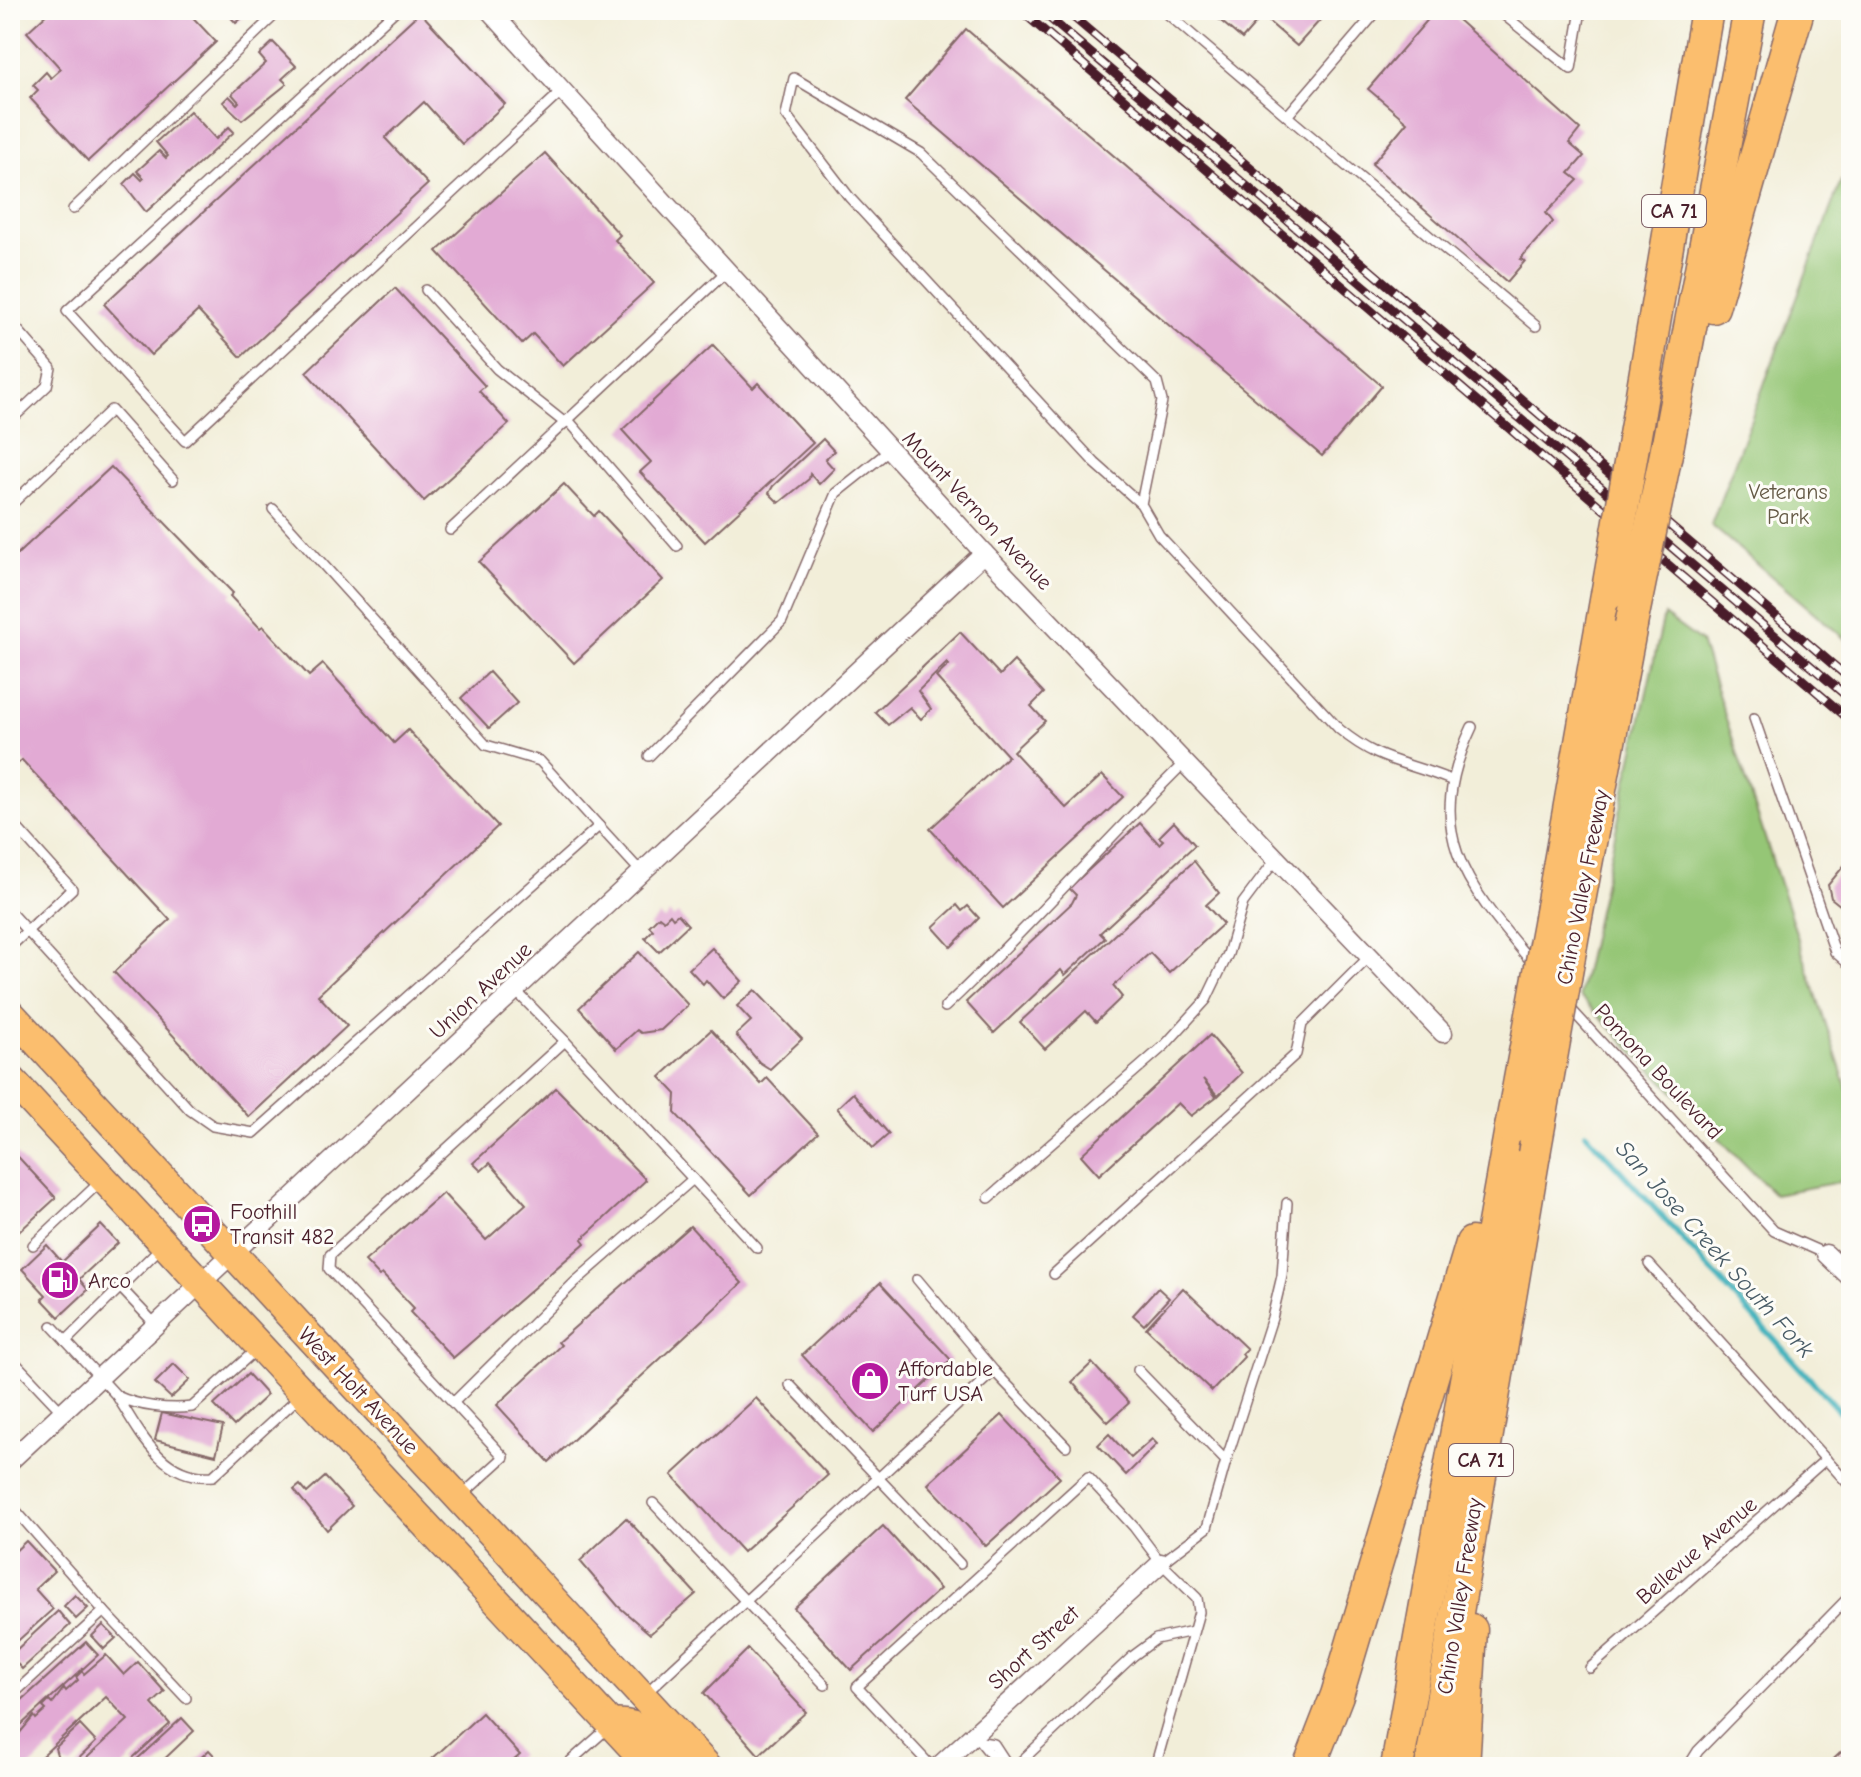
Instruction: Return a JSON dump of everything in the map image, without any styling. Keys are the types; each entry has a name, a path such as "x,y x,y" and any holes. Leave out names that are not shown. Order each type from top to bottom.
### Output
{"highway":[{"name":"Chino Valley Freeway","path":"1431,1767 1534,1154 1607,595 1707,10"},
{"name":"Chino Valley Freeway","path":"1397,1767 1503,1166 1631,625 1750,10"},
{"path":"1676,403 1702,347 1798,10"},
{"path":"1309,1767 1337,1695 1474,1236 1503,1166"},
{"path":"1463,1767 1482,1457"}],"main road":[{"name":"West Holt Avenue","path":"10,1013 708,1767"},
{"name":"West Holt Avenue","path":"10,1078 651,1767"},
{"path":"611,1724 628,1722 647,1731 680,1767"}],"street":[{"name":"Mount Vernon Avenue","path":"489,10 984,553 1443,1033"},
{"name":"Union Avenue","path":"10,1461 984,553"},
{"name":"Pomona Boulevard","path":"1826,1254 1851,1278"},
{"name":"Short Street","path":"938,1767 978,1738 1161,1563"}],"lane":[{"path":"73,209 280,10"},
{"path":"396,10 67,311 185,441 562,91"},
{"path":"1163,10 1536,326"},
{"path":"1287,116 1378,10"},
{"path":"1498,10 1571,69 1581,10"},
{"path":"1141,504 1162,401 1157,382 921,153 794,78 786,115 850,198 1095,463 1141,504 1159,535 1339,729 1360,747 1394,763 1451,780"},
{"path":"450,530 727,271"},
{"path":"426,290 497,369 566,421 677,546"},
{"path":"10,321 51,368 47,386 10,421"},
{"path":"10,506 111,410 173,480"},
{"path":"649,756 782,621 836,493 890,450"},
{"path":"273,509 486,745 540,761 641,872"},
{"path":"1754,718 1835,952 1851,966"},
{"name":"Pomona Boulevard","path":"1472,727 1451,780 1453,841 1459,863 1489,912 1587,1029 1774,1231 1826,1254"},
{"path":"945,1007 1022,935 1093,853 1184,763"},
{"path":"10,820 72,889 10,947"},
{"path":"10,912 190,1110 213,1126 254,1133 599,826"},
{"path":"989,1198 1165,1045 1206,1000 1228,954 1243,903 1276,859"},
{"path":"1054,1274 1296,1054 1302,1024 1370,956"},
{"path":"515,990 757,1248"},
{"path":"459,1498 504,1457 329,1269 330,1255 565,1041"},
{"path":"33,1245 103,1179"},
{"path":"453,1403 575,1282 693,1179"},
{"path":"1161,1563 1207,1528 1272,1318 1282,1276 1287,1203"},
{"path":"66,1341 164,1245"},
{"path":"1649,1264 1851,1487"},
{"path":"917,1279 994,1371 1066,1446"},
{"path":"120,1287 156,1325"},
{"path":"52,1326 117,1396 160,1457 180,1473 198,1478 213,1476 305,1392"},
{"path":"117,1396 129,1402 192,1407 260,1346"},
{"path":"10,1357 62,1412"},
{"path":"1138,1370 1226,1461"},
{"path":"642,1696 994,1371"},
{"path":"790,1385 881,1477 960,1564"},
{"name":"Bellevue Avenue","path":"1590,1668 1826,1459"},
{"path":"932,1767 857,1687 1088,1477 1134,1527 1161,1563 1197,1598 1199,1612 1155,1767"},
{"path":"653,1503 748,1600 825,1685"},
{"path":"10,1504 186,1698"},
{"path":"1688,1767 1698,1751 1851,1595"},
{"path":"10,1697 104,1611"},
{"path":"978,1738 994,1744 1012,1767 1133,1656 1156,1639 1193,1631"},
{"path":"564,1767 611,1724"},
{"path":"978,1738 985,1751 1001,1767"}],"green space":[{"name":"Veterans Park","path":"1841,181 1851,190 1851,644 1711,525"},
{"path":"1664,615 1701,642 1851,1101 1851,1180 1774,1194 1579,996"}],"building":[{"path":"51,10 186,10 216,42 88,161 30,98 38,90 33,85 46,72 51,78 61,69 27,32"},
{"path":"224,10 251,10 236,23"},
{"path":"1208,10 1329,10 1297,46 1262,16 1242,39"},
{"path":"1436,10 1447,10 1580,129 1569,143 1584,156 1569,173 1578,180 1546,213 1553,222 1520,259 1525,261 1507,282 1372,164 1407,122 1368,89"},
{"path":"420,12 505,104 462,144 424,102 385,138 428,184 241,357 198,311 151,355 104,304"},
{"path":"966,29 1382,386 1322,456 905,100"},
{"path":"273,42 296,66 282,79 287,84 242,120 223,102 229,96 237,104 239,102 232,94 266,63 259,55"},
{"path":"190,111 216,139 229,127 234,132 146,212 124,184 135,173 142,180 144,178 137,171 159,151 166,158 168,156 156,142"},
{"path":"545,153 620,235 615,240 654,283 563,366 533,334 522,344 437,251"},
{"path":"395,288 485,386 479,391 509,424 424,501 306,372"},
{"path":"713,345 753,388 758,383 813,443 705,542 640,472 651,462 622,430"},
{"path":"823,439 834,451 825,459 834,469 819,484 810,474 809,479 779,503 769,493 773,486"},
{"path":"111,467 233,593 230,596 260,628 263,626 309,676 323,664 394,743 408,730 498,826 318,995 347,1026 249,1117 114,972 170,920 22,760 13,768 10,765 10,561"},
{"path":"564,484 594,516 599,511 663,580 574,663 479,562"},
{"path":"960,632 1000,675 1014,661 1044,693 1031,706 1045,721 1013,751 1066,808 1102,775 1123,797 1003,908 930,829 1008,756 936,677 949,665 947,663 918,691 931,709 921,719 910,707 888,725 875,712"},
{"path":"489,672 517,703 489,728 461,698"},
{"path":"1174,822 1195,845 1100,933 1105,938 1065,975 1061,970 994,1033 966,1002 1072,903 1076,895 1069,888 1140,823 1159,844 1163,840 1159,837"},
{"path":"1851,857 1851,914 1831,898 1828,885"},
{"path":"1194,861 1219,893 1206,905 1223,924 1169,973 1150,953 1113,986 1122,997 1096,1022 1086,1011 1045,1049 1020,1022"},
{"path":"957,905 962,911 968,906 979,918 951,947 933,927"},
{"path":"670,914 673,918 678,914 688,925 659,952 645,938 653,930 649,926 659,916 664,920"},
{"path":"712,948 742,981 723,999 706,980 703,984 689,969"},
{"path":"639,952 688,1005 661,1030 641,1033 637,1030 616,1049 579,1008"},
{"path":"755,990 802,1039 770,1069 759,1062 736,1035 751,1021 737,1006"},
{"path":"711,1030 761,1084 767,1078 818,1133 751,1195 675,1113 676,1094 660,1077"},
{"path":"1210,1035 1242,1073 1218,1096 1203,1079 1216,1097 1191,1116 1178,1103 1099,1175 1081,1155"},
{"path":"556,1088 646,1180 582,1239 585,1243 453,1358 410,1312 414,1308 365,1261 443,1193 486,1240 526,1204 490,1163 481,1171 473,1163"},
{"path":"853,1093 889,1134 873,1148 837,1108"},
{"path":"10,1148 56,1198 10,1240"},
{"path":"101,1225 118,1243 79,1279 88,1290 59,1317 42,1299 46,1295 22,1269 47,1245 62,1262"},
{"path":"690,1226 742,1283 549,1462 497,1405 561,1345 558,1342"},
{"path":"880,1283 951,1360 873,1432 802,1355"},
{"path":"1158,1288 1169,1298 1144,1325 1133,1315"},
{"path":"1183,1288 1247,1349 1242,1354 1244,1357 1212,1391 1146,1328"},
{"path":"1092,1363 1129,1403 1108,1422 1072,1382"},
{"path":"174,1364 190,1380 171,1398 155,1383"},
{"path":"248,1374 267,1395 234,1426 214,1405"},
{"path":"756,1398 828,1475 743,1552 672,1475"},
{"path":"162,1413 223,1426 216,1455 155,1440"},
{"path":"1002,1415 1060,1478 986,1546 928,1484"},
{"path":"1109,1434 1131,1458 1152,1439 1157,1444 1126,1475 1098,1445"},
{"path":"325,1477 352,1506 327,1530 294,1490 300,1485 307,1493"},
{"path":"626,1518 696,1594 650,1634 618,1606 580,1561"},
{"path":"883,1526 940,1589 851,1670 794,1608"},
{"path":"26,1541 54,1571 35,1589 53,1609 11,1647 15,1651 58,1611 70,1625 22,1669 10,1656 10,1556"},
{"path":"75,1595 88,1608 76,1619 64,1606"},
{"path":"103,1625 116,1638 104,1649 92,1636"},
{"path":"86,1642 98,1655 10,1735 10,1711"},
{"path":"748,1649 806,1712 759,1755 704,1693"},
{"path":"106,1655 124,1675 138,1662 165,1692 152,1704 170,1724 123,1767 77,1767 128,1720 106,1697 30,1767 10,1767 10,1738 16,1733 18,1735 34,1716 36,1719 46,1710 43,1707 49,1701 52,1704 64,1688 66,1691 78,1680 76,1677 82,1671 84,1674"},
{"path":"482,1713 520,1755 506,1767 439,1767 432,1759"},
{"path":"182,1718 194,1731 156,1767 137,1767 133,1763"},
{"path":"80,1725 96,1742 71,1766 59,1762 55,1748"},
{"path":"1851,1743 1851,1767 1825,1767"},
{"path":"209,1750 225,1767 191,1767"}],"waterway":[{"name":"San Jose Creek South Fork","path":"1586,1133 1851,1424"}],"railway":[{"path":"1020,10 1851,721"},
{"path":"1040,10 1851,700"},
{"path":"1065,10 1851,680"}],"place":[{"name":"Foothill Transit 482","path":"202,1224"},
{"name":"Arco","path":"60,1280"},
{"name":"Affordable Turf USA","path":"870,1381"}]}
